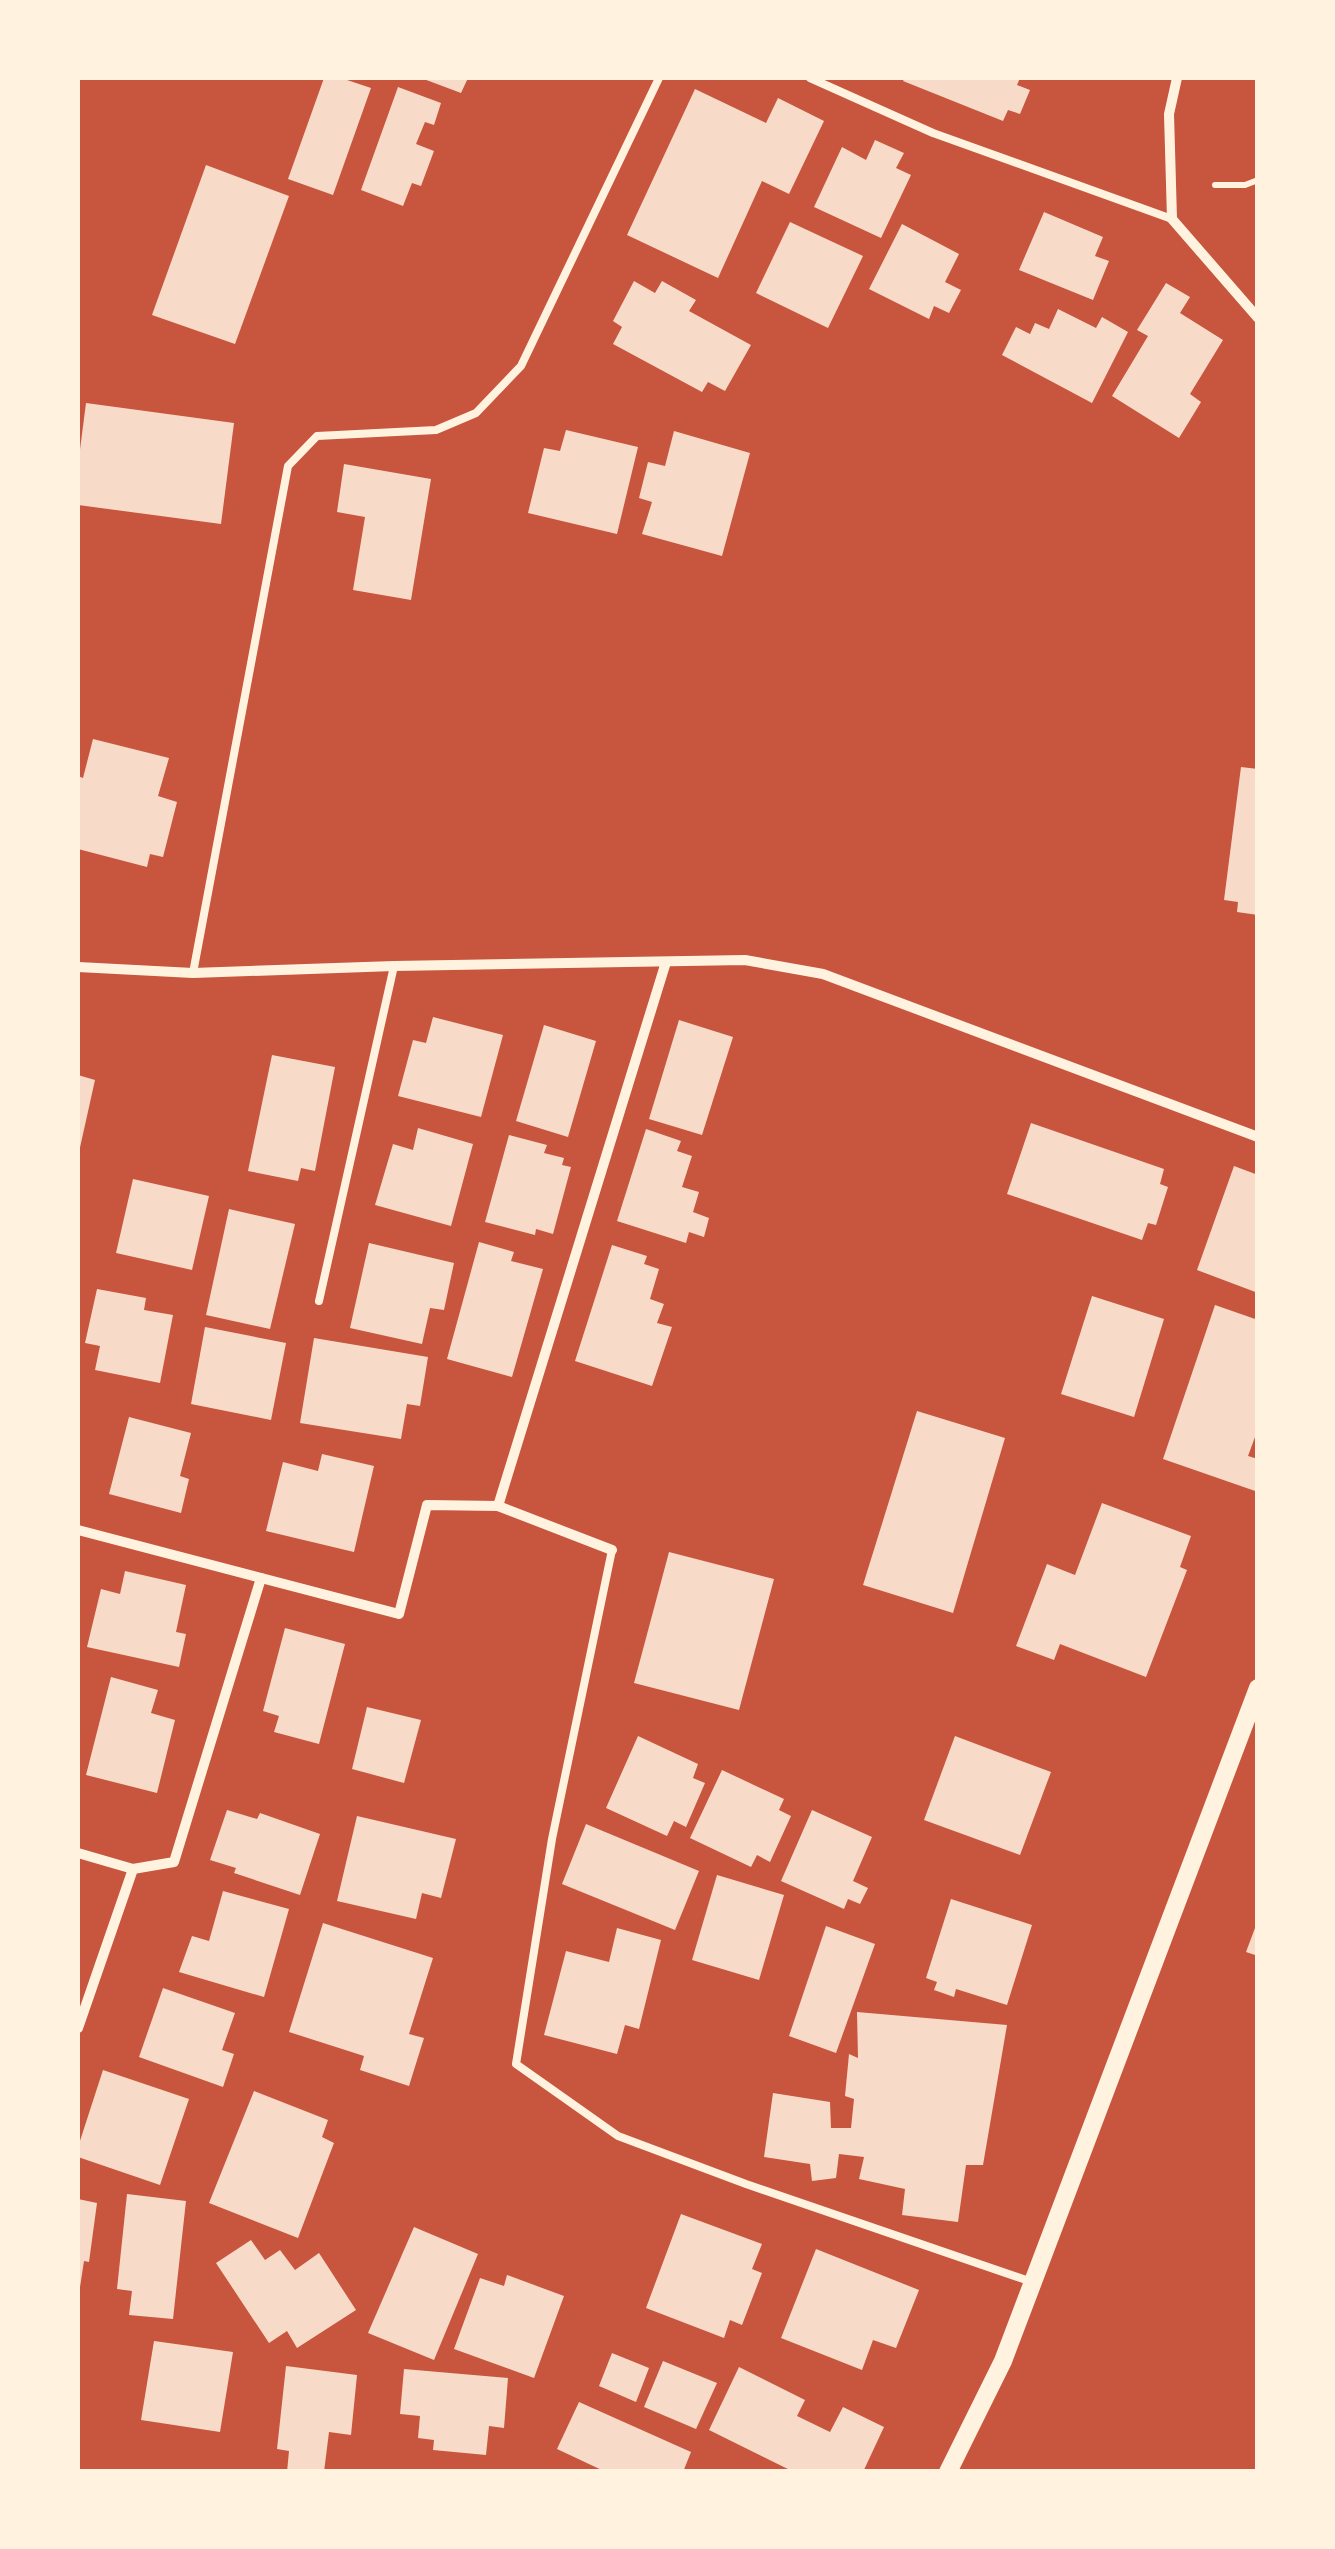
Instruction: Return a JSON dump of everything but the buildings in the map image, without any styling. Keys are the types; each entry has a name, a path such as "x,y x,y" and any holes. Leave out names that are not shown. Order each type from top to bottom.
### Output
{"street":[{"path":"1177,78 1169,114 1172,220 1258,318"},
{"path":"78,967 193,974 744,960 823,974 1258,1137"},
{"path":"498,1506 666,962"},
{"path":"78,1530 399,1614 426,1504 498,1506 612,1550"},
{"path":"78,1853 132,1870 174,1862 261,1578"},
{"path":"948,2472 1002,2361 1258,1688"},
{"path":"78,2028 81,2009 132,1870"}],"lane":[{"path":"193,974 288,466 317,436 436,430 476,414 521,366 659,78"},
{"path":"810,78 933,133 1172,220"},
{"path":"320,1301 394,966"},
{"path":"612,1550 552,1839 516,2064 618,2136 1032,2282"}]}
